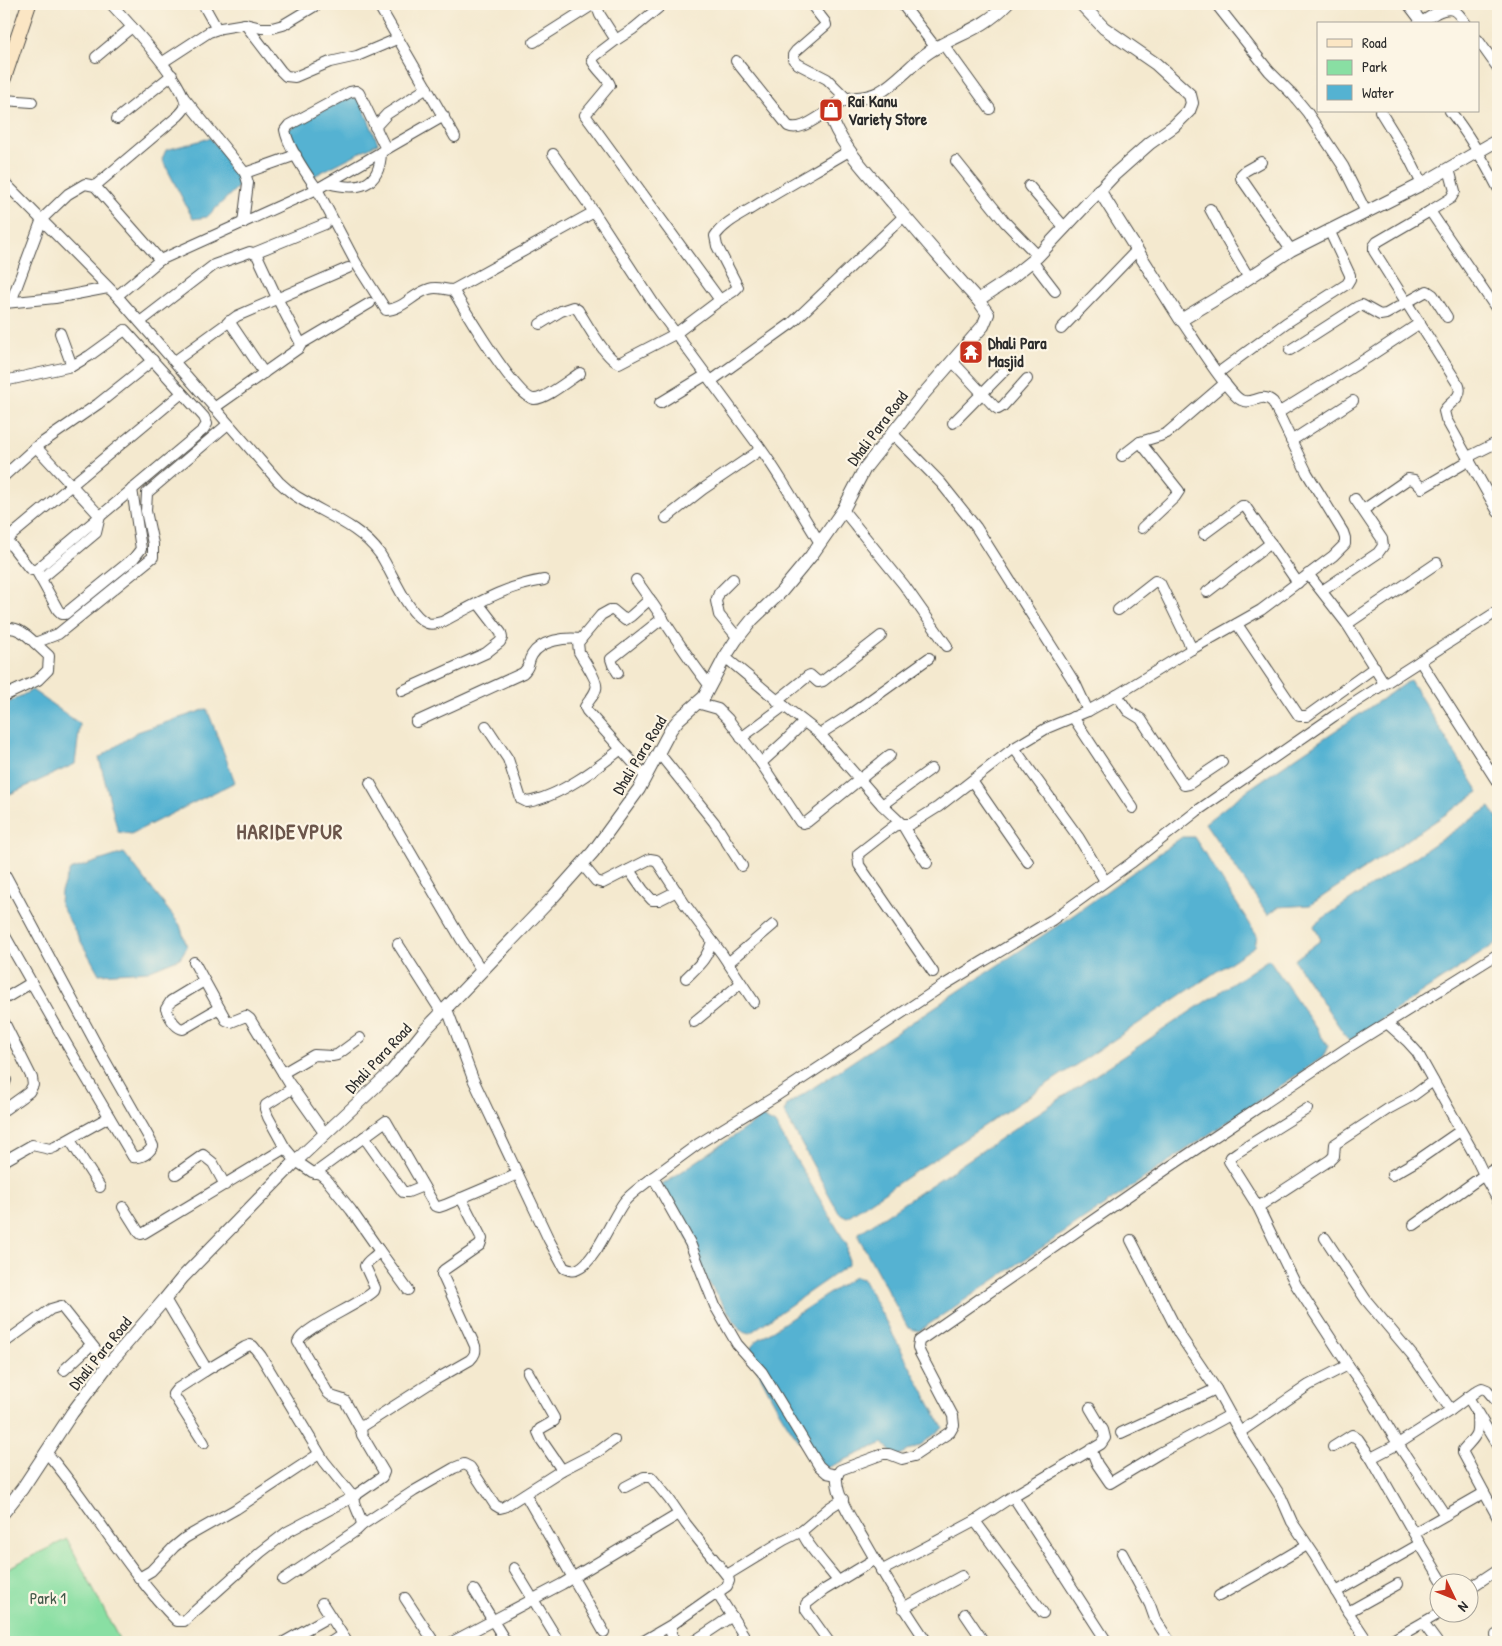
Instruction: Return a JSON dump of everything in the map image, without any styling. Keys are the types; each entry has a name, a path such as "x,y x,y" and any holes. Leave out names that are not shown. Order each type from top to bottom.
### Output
{"main road":[{"path":"4,78 29,4"}],"street":[{"path":"111,4 163,62 185,99 245,173 248,183 243,223"},
{"path":"202,4 217,30"},
{"path":"163,62 208,32 246,24 261,28 283,26 318,4"},
{"path":"378,4 455,137"},
{"path":"534,42 595,4 616,40"},
{"path":"664,4 592,60 594,66 609,82 610,86 586,115 720,300"},
{"path":"811,4 826,25 796,51 793,59 798,64 827,79 846,98"},
{"path":"902,4 940,46 990,109"},
{"path":"829,111 831,120 849,151 954,275 978,300 1007,281 1035,258 1130,159 1174,126 1189,111 1192,103 1190,95 1163,70 1104,28 1081,4"},
{"path":"1216,4 1269,71 1293,95 1306,112 1343,166 1366,212"},
{"path":"1408,4 1420,22 1451,6 1460,14 1465,22"},
{"path":"736,61 788,126 794,129 829,111 834,105 846,98 875,94 886,88 928,53 986,23 1004,5"},
{"path":"246,24 280,71 286,76 295,77 330,62 357,56 397,39"},
{"path":"96,57 132,27"},
{"path":"1480,43 1498,68"},
{"path":"117,118 172,75"},
{"path":"376,126 387,114 427,88"},
{"path":"328,183 351,188 358,187 369,181 379,168 383,151 376,126 359,93 356,91 350,92 286,128 285,133 356,263 386,310 392,310 426,289 438,286 453,290 489,348 512,380 529,398 534,400 580,373"},
{"path":"95,186 178,116 185,107 185,99"},
{"path":"4,100 32,102"},
{"path":"1381,112 1409,158 1422,184"},
{"path":"1451,112 1479,152 1498,188"},
{"path":"117,296 160,260 317,189 444,116"},
{"path":"1181,320 1291,250 1449,170 1498,140"},
{"path":"540,324 561,311 573,307 578,310 606,355 618,363 675,334 734,291 738,286 717,246 716,236 719,230 772,195 849,151"},
{"path":"554,154 675,334 779,474 795,504 820,543"},
{"path":"245,173 296,155"},
{"path":"956,162 1035,258 1056,291"},
{"path":"1261,162 1245,171 1241,175 1242,178 1291,250"},
{"path":"1449,170 1455,191 1451,198 1377,242 1374,246 1374,251 1460,386 1459,396 1444,411 1446,419 1498,512"},
{"path":"4,182 117,296 279,482 298,498 351,527 370,541 381,555 411,610 426,622 433,624 442,622 514,587 544,580"},
{"path":"108,288 55,298 7,303 42,219 68,194 85,184 95,186 160,260"},
{"path":"1029,186 1065,228"},
{"path":"934,972 859,866 858,854 894,826 911,824 938,807 1014,748 1047,728 1088,711 1261,610 1298,583 1345,544 1345,538 1306,473 1273,402 1269,398 1263,397 1249,402 1241,401 1225,383 1181,320 1099,190"},
{"path":"1210,209 1249,278"},
{"path":"1430,211 1498,311"},
{"path":"453,290 594,212"},
{"path":"660,402 709,378 792,323 904,216"},
{"path":"140,322 214,265 250,252 254,253 325,224"},
{"path":"1218,373 1286,323 1347,284 1350,275 1329,230"},
{"path":"1062,329 1137,250"},
{"path":"254,253 260,259 276,298 301,344"},
{"path":"175,362 237,316 348,268"},
{"path":"1290,350 1357,307 1367,307 1380,315 1386,314 1426,291 1429,291 1447,317"},
{"name":"Dhali Para Road","path":"4,1511 22,1489 72,1413 108,1365 187,1272 296,1161 392,1071 425,1030 553,897 612,828 639,789 671,729 697,703 710,686 725,657 738,638 752,620 782,591 820,543 843,510 866,468 921,397 953,362 987,319 988,314 978,300"},
{"path":"214,408 299,348 301,344 370,303"},
{"path":"229,321 264,372"},
{"path":"1278,413 1420,323"},
{"path":"4,381 72,366 125,330 204,417 207,424 205,428 100,516 39,574"},
{"path":"60,333 72,366"},
{"path":"4,476 36,446 98,404 153,360"},
{"path":"953,362 995,407 1001,408 1027,379"},
{"path":"953,423 1006,369"},
{"path":"1122,456 1140,442 1167,433 1225,383"},
{"path":"132,489 141,549 134,558 65,614 62,614 39,574 29,568 5,539 182,393"},
{"path":"1291,441 1353,401"},
{"path":"35,643 58,634 153,557 153,544 146,511 148,493 228,424"},
{"path":"893,434 941,483 976,527 1076,685 1088,711"},
{"path":"1140,442 1179,491 1142,528"},
{"path":"1363,510 1408,479 1414,480 1422,488 1498,442"},
{"path":"666,518 703,489 756,454 759,449 758,445"},
{"path":"36,446 100,516"},
{"path":"1322,591 1378,553 1383,546 1382,539 1355,499"},
{"path":"1204,534 1242,506 1246,506 1298,583"},
{"path":"843,510 904,585 947,646"},
{"path":"1207,592 1271,543"},
{"path":"1347,624 1437,563"},
{"path":"1308,574 1347,624 1384,684"},
{"path":"636,580 694,666 710,686"},
{"path":"732,580 716,601 719,615 738,638"},
{"path":"1118,610 1155,581 1160,582 1192,649"},
{"path":"645,776 585,707 597,686 579,652 578,643 606,611 613,610 625,620 650,599"},
{"path":"402,691 486,653 500,642 502,638 501,633 478,603"},
{"path":"398,944 445,1011 473,1079 564,1268 571,1271 577,1270 583,1266 597,1248 624,1201 698,1144 773,1098 944,985 1052,920 1198,811 1334,716 1498,611"},
{"path":"618,673 611,662 613,657 663,618"},
{"path":"1237,624 1299,716 1307,716 1375,668"},
{"path":"4,629 9,627 24,633 50,656 48,670 38,680 4,696"},
{"path":"741,738 781,704 808,676 810,675 818,682 823,681 881,636"},
{"path":"416,722 523,673 530,666 533,653 544,645 562,638 581,639"},
{"path":"725,657 820,734 882,805 902,824 912,842 928,862"},
{"path":"820,734 929,658"},
{"path":"1420,661 1498,784"},
{"path":"1117,695 1128,711 1141,719 1184,785 1189,784 1222,762"},
{"path":"697,703 718,709 728,719 761,763 800,822 803,823 807,822 890,756"},
{"path":"1072,717 1133,808"},
{"path":"761,763 804,722"},
{"path":"486,726 508,759 521,799 527,802 563,789 596,770 621,749"},
{"path":"1014,748 1079,838 1105,881"},
{"path":"658,752 714,822 742,866"},
{"path":"882,805 931,769"},
{"path":"972,781 1028,862"},
{"path":"370,783 461,939 482,971"},
{"path":"582,864 599,883 609,881 653,859 659,864 754,1002"},
{"path":"630,870 652,900 659,900 677,891"},
{"path":"4,876 6,876 148,1136 153,1146 149,1152 139,1158 133,1157 4,934"},
{"path":"728,962 773,925"},
{"path":"686,978 709,953 712,941"},
{"path":"926,1642 881,1570 851,1517 837,1481 837,1475 840,1470 875,1456 890,1454 902,1459 914,1456 950,1432 954,1425 953,1416 920,1353 919,1341 1179,1161 1348,1048 1498,954"},
{"path":"194,962 224,1017 229,1022 246,1016 250,1019 324,1134"},
{"path":"204,981 171,1001 166,1009 167,1013 176,1026 183,1029 219,1008"},
{"path":"4,999 31,983"},
{"path":"694,1022 741,983"},
{"path":"4,1022 34,1085 29,1092 4,1110"},
{"path":"1388,1024 1417,1052 1498,1200"},
{"path":"283,1073 314,1054 337,1055 360,1038"},
{"path":"4,1076 6,1080 4,1086"},
{"path":"1258,1207 1330,1160 1334,1156 1335,1144 1339,1140 1388,1108 1414,1095 1433,1082"},
{"path":"293,1088 268,1103 265,1107 268,1117 296,1161 316,1174 320,1174 351,1210 408,1290"},
{"path":"1307,1109 1238,1152 1229,1161 1258,1207 1296,1285 1366,1390 1444,1515"},
{"path":"4,1161 32,1145 50,1149 70,1140 109,1117"},
{"path":"316,1174 386,1121 435,1206 439,1207 518,1174"},
{"path":"1392,1175 1418,1160 1460,1131"},
{"path":"364,1137 403,1192 423,1186"},
{"path":"70,1140 100,1187"},
{"path":"123,1207 138,1231 141,1234 144,1233 286,1148"},
{"path":"176,1174 203,1155 213,1164 225,1185"},
{"path":"1414,1225 1498,1167"},
{"path":"653,1177 690,1243 715,1306 737,1344 762,1372 819,1466 827,1473 837,1475"},
{"path":"361,1430 369,1422 470,1360 476,1352 442,1274 444,1270 480,1245 482,1239 461,1198"},
{"path":"1325,1238 1366,1300 1413,1356 1451,1410"},
{"path":"1131,1240 1179,1334 1216,1389 1240,1432 1281,1497 1292,1522 1368,1642"},
{"path":"46,1452 69,1479 140,1578 177,1621 184,1621 261,1552 287,1532 353,1497 382,1477 384,1472 345,1401 328,1393 298,1342 300,1337 374,1291 375,1288 365,1266 379,1250"},
{"path":"165,1299 204,1364 205,1371"},
{"path":"4,1343 51,1309 61,1306 108,1365"},
{"path":"64,1370 91,1345"},
{"path":"204,1444 173,1394 177,1389 205,1371 250,1345 253,1346 261,1356 319,1454 353,1497 362,1525"},
{"path":"1240,1432 1309,1385 1348,1365"},
{"path":"528,1372 554,1418 554,1421 540,1428 538,1432 562,1470"},
{"path":"1371,1458 1398,1444 1482,1388 1487,1390 1498,1403"},
{"path":"1121,1433 1216,1389"},
{"path":"1468,1398 1498,1448"},
{"path":"881,1570 975,1521 1012,1496 1101,1444 1105,1438 1103,1430 1090,1408"},
{"path":"1091,1449 1097,1464 1110,1483 1230,1415"},
{"path":"1477,1415 1478,1432 1463,1453 1498,1518"},
{"path":"1333,1446 1352,1435 1358,1439 1438,1574"},
{"path":"283,1580 362,1525 454,1468 464,1464 470,1467 497,1508 504,1507 562,1470 599,1451 614,1440"},
{"path":"140,1578 151,1571 174,1546 185,1538 236,1509 319,1454"},
{"path":"625,1487 644,1477 651,1477 727,1575 729,1581 727,1586 673,1624 642,1642"},
{"path":"1414,1533 1484,1492"},
{"path":"525,1494 604,1632"},
{"path":"1012,1496 1107,1642"},
{"path":"727,1575 802,1531 843,1500"},
{"path":"453,1642 573,1578 679,1514"},
{"path":"975,1521 1043,1613"},
{"path":"802,1531 802,1535 838,1581"},
{"path":"1336,1592 1420,1544"},
{"path":"1219,1596 1307,1545"},
{"path":"1122,1553 1150,1605 1155,1619 1170,1642"},
{"path":"830,1642 806,1610 806,1604 838,1581 875,1559"},
{"path":"514,1568 559,1642"},
{"path":"1480,1581 1497,1570"},
{"path":"904,1608 962,1576"},
{"path":"1348,1612 1398,1584"},
{"path":"474,1590 506,1642"},
{"path":"717,1593 748,1642"},
{"path":"405,1598 434,1642"},
{"path":"322,1603 344,1639 331,1642"},
{"path":"965,1614 984,1642"},
{"path":"284,1642 330,1616"},
{"path":"692,1642 732,1616"},
{"path":"1389,1642 1430,1619"},
{"path":"1423,1623 1437,1642"},
{"path":"673,1624 670,1630 676,1642"}],"green space":[{"name":"Park 1","path":"67,1539 119,1642 4,1642 4,1570"}],"water":[{"path":"359,97 378,143 310,178 285,131 346,98"},
{"path":"210,138 245,180 207,217 193,219 162,159 166,150"},
{"path":"1410,680 1479,792 1310,905 1278,907 1268,915 1205,823 1249,789"},
{"path":"32,690 80,724 75,764 8,795 4,787 4,705"},
{"path":"207,709 235,782 131,834 118,832 99,758 137,732"},
{"path":"1490,807 1498,819 1498,942 1349,1041 1294,960 1321,940 1314,926"},
{"path":"1182,837 1194,837 1257,935 1255,946 847,1217 839,1213 784,1112 787,1105 1072,916"},
{"path":"124,853 180,925 187,947 180,958 148,971 99,974 60,904 61,891 70,870"},
{"path":"1269,959 1328,1046 1323,1057 919,1331 908,1328 859,1238 859,1233"},
{"path":"762,1117 775,1124 847,1245 848,1265 750,1333 740,1330 705,1277 662,1185"},
{"path":"854,1277 863,1279 943,1428 922,1444 896,1457 883,1443 827,1468 802,1445 792,1431 749,1354 755,1342"}],"place":[{"name":"Rai Kanu Variety Store","path":"831,110"},
{"name":"Dhali Para Masjid","path":"971,352"}],"district":[{"name":"HARIDEVPUR","path":"290,831"}]}
